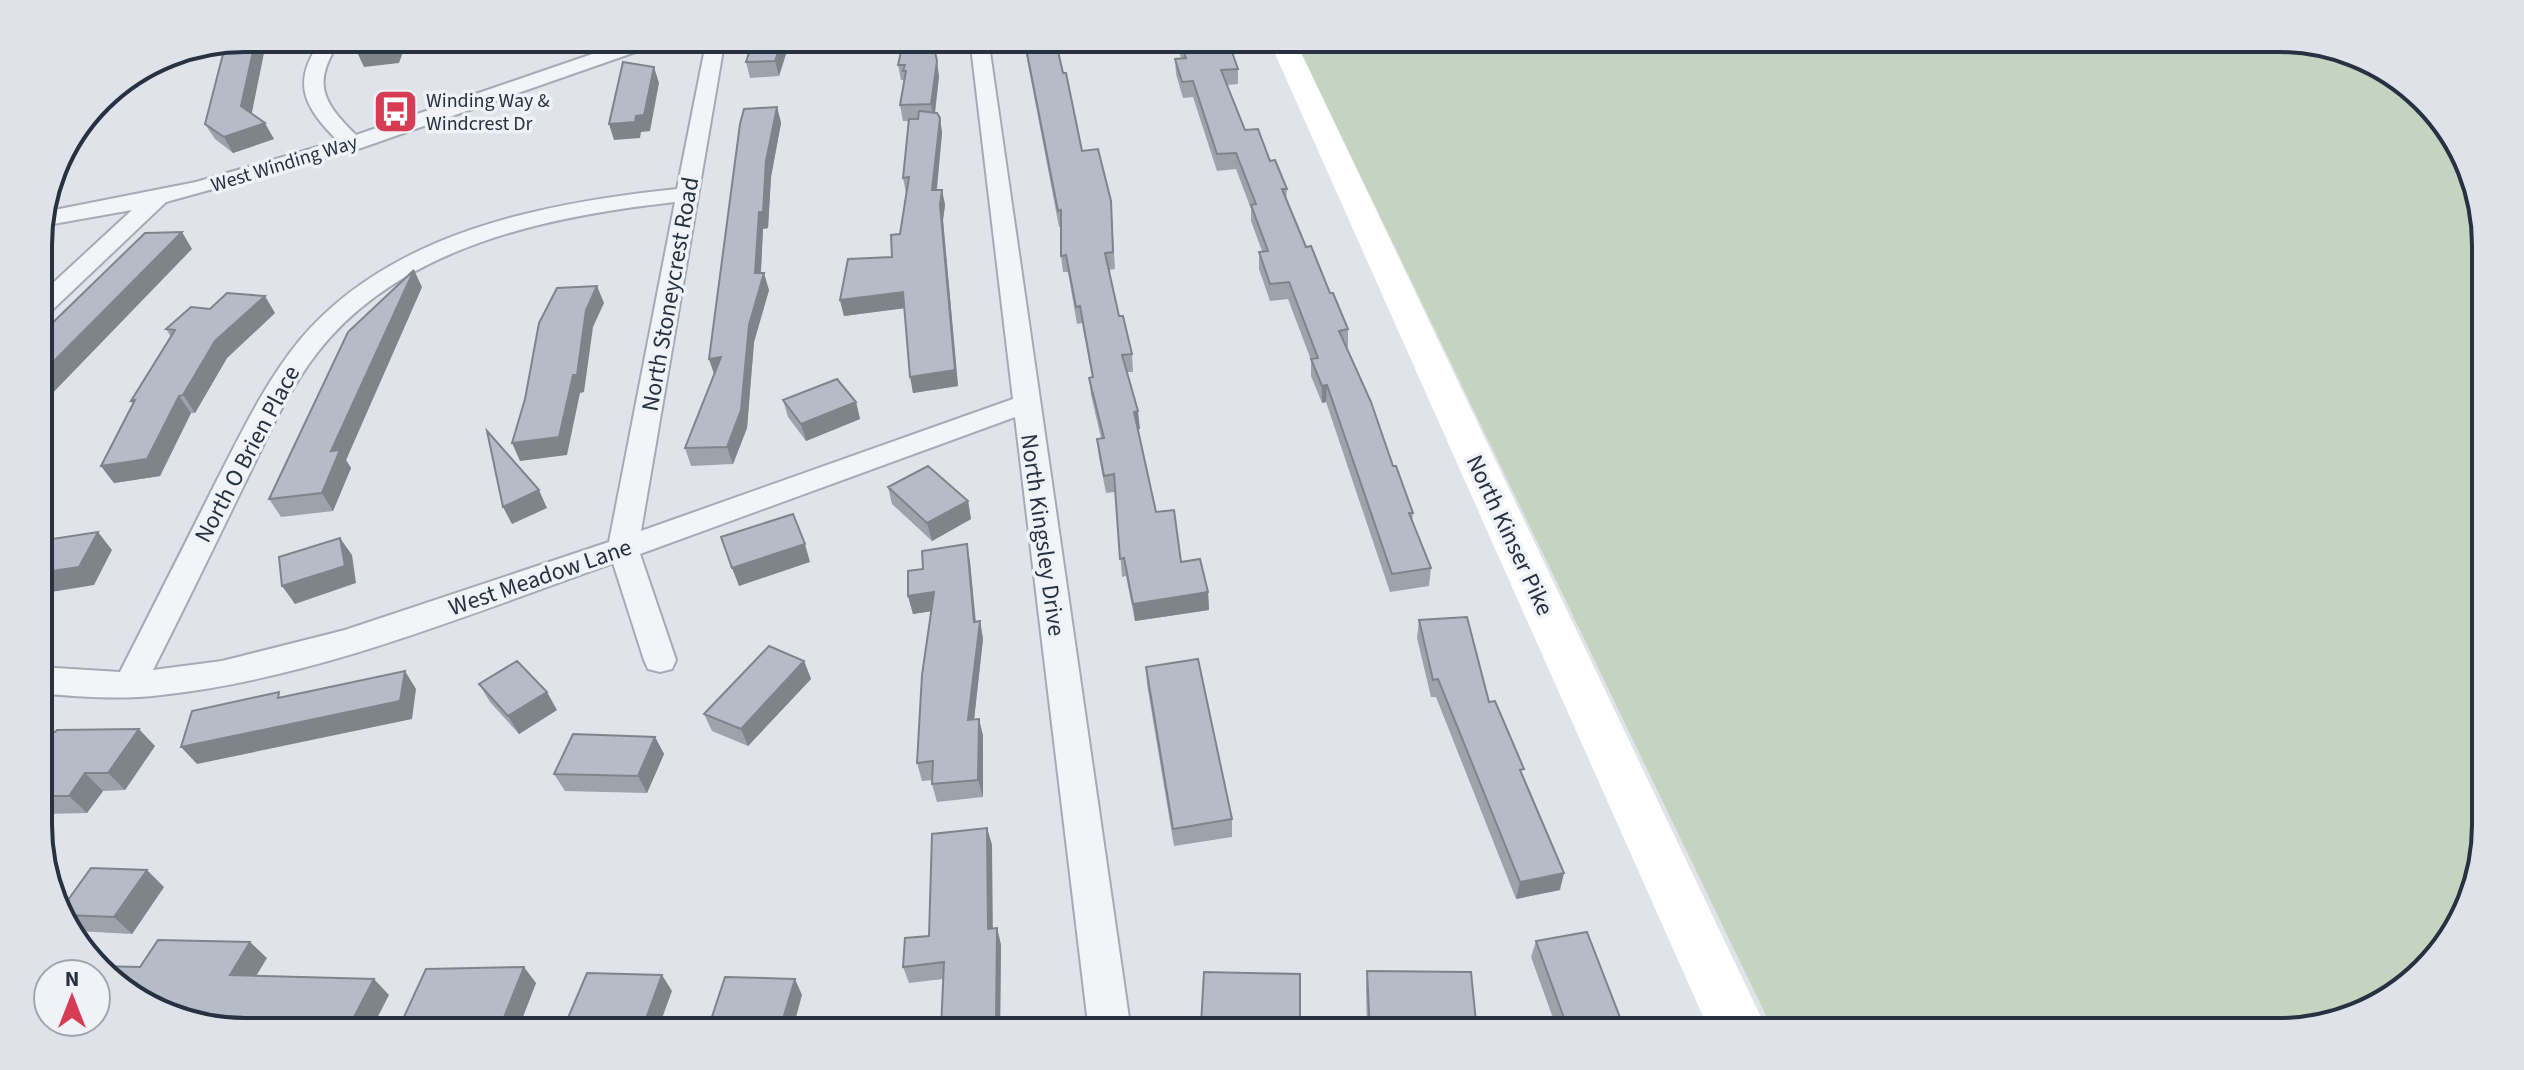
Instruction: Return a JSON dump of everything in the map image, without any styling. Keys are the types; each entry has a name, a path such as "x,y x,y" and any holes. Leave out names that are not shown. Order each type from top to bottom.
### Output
{"street":[{"path":"324,52 314,69 311,89 320,111 352,143"},
{"name":"West Winding Way","path":"55,217 157,199 251,176 616,52"},
{"name":"North Stoneycrest Road","path":"623,549 714,52"},
{"name":"North Kingsley Drive","path":"981,52 1108,1018"},
{"name":"North Kinser Pike","path":"1287,52 1733,1018"},
{"name":"North O Brien Place","path":"130,684 290,367 332,319 363,294 406,268 495,228 583,206 689,194"},
{"path":"52,297 157,199"},
{"name":"West Meadow Lane","path":"52,681 130,684 278,662 342,644 623,549 1026,404"},
{"path":"623,549 660,660"}],"green space":[{"path":"1301,52 2279,52 2329,59 2375,78 2396,92 2432,128 2457,171 2470,220 2472,825 2462,887 2446,921 2415,961 2375,992 2329,1011 2291,1018 1767,1018"}],"building":[{"path":"253,52 241,106 265,123 224,137 205,124 223,54"},
{"path":"749,52 778,52 775,61 746,62"},
{"path":"901,52 935,52 937,61 931,104 900,105 906,71 903,71 905,65 898,65"},
{"path":"1027,52 1058,52 1063,73 1066,73 1082,151 1098,149 1111,201 1113,252 1105,253 1119,316 1123,316 1132,354 1122,355 1138,411 1134,412 1156,512 1174,510 1181,562 1200,559 1208,592 1133,604 1124,558 1120,559 1114,474 1104,476 1097,439 1104,438 1089,378 1093,377 1080,306 1076,307 1066,255 1061,256 1061,210 1058,211"},
{"path":"1184,52 1232,52 1238,69 1221,70 1245,130 1258,129 1270,161 1275,160 1287,189 1282,189 1306,247 1311,246 1330,293 1333,293 1348,329 1339,331 1371,402 1393,466 1396,466 1413,513 1409,513 1431,568 1392,574 1327,385 1322,386 1311,359 1318,358 1289,282 1270,284 1259,252 1268,251 1251,205 1256,204 1236,153 1217,154 1193,81 1182,82 1175,59 1186,58"},
{"path":"623,62 654,67 644,115 636,116 635,122 609,124"},
{"path":"777,107 766,161 763,212 759,212 755,273 764,273 749,325 741,410 727,447 685,448 721,357 709,359 744,109"},
{"path":"919,111 937,113 940,118 932,190 942,190 940,205 955,370 910,377 903,292 840,300 848,259 892,257 891,235 900,234 909,177 903,178 909,119 918,119"},
{"path":"182,232 52,363 52,323 145,233"},
{"path":"414,270 331,451 340,450 322,493 269,499 348,332"},
{"path":"597,286 586,310 577,375 573,375 559,437 512,443 525,399 539,323 557,288"},
{"path":"227,293 265,296 215,341 183,395 179,396 147,459 101,466 135,400 131,401 175,330 166,329 191,307 210,309"},
{"path":"837,379 856,402 801,424 783,400"},
{"path":"487,431 539,490 503,507"},
{"path":"928,466 968,501 927,523 888,487"},
{"path":"793,514 805,544 732,568 721,537"},
{"path":"98,532 79,567 52,571 52,539"},
{"path":"340,538 345,566 282,586 279,557"},
{"path":"967,544 974,622 980,621 968,720 979,719 978,780 932,784 933,761 917,763 922,675 934,592 908,596 908,571 923,569 922,551"},
{"path":"1467,617 1489,702 1495,701 1524,769 1520,770 1564,873 1520,882 1438,679 1433,680 1419,620"},
{"path":"769,646 804,661 741,729 704,714"},
{"path":"1198,659 1232,819 1173,829 1146,667"},
{"path":"517,661 547,692 508,716 479,684"},
{"path":"405,671 400,701 181,747 192,711 279,692 278,698"},
{"path":"139,729 108,773 85,773 69,796 52,796 52,732"},
{"path":"573,734 655,737 638,776 554,774"},
{"path":"987,828 988,929 997,928 996,1018 941,1018 944,962 903,967 905,938 929,936 932,834"},
{"path":"91,868 147,870 114,917 75,915 68,900"},
{"path":"1587,932 1620,1018 1564,1018 1536,941"},
{"path":"158,940 250,942 230,975 374,979 353,1018 233,1018 171,1003 149,992 115,966 140,967"},
{"path":"524,967 504,1018 403,1018 426,969"},
{"path":"1367,971 1471,972 1476,1018 1369,1018"},
{"path":"1204,972 1300,974 1300,1018 1201,1018"},
{"path":"587,973 662,975 646,1018 568,1018"},
{"path":"725,977 795,979 783,1018 712,1018"}],"place":[{"name":"Winding Way & Windcrest Dr","path":"395,112"}]}
